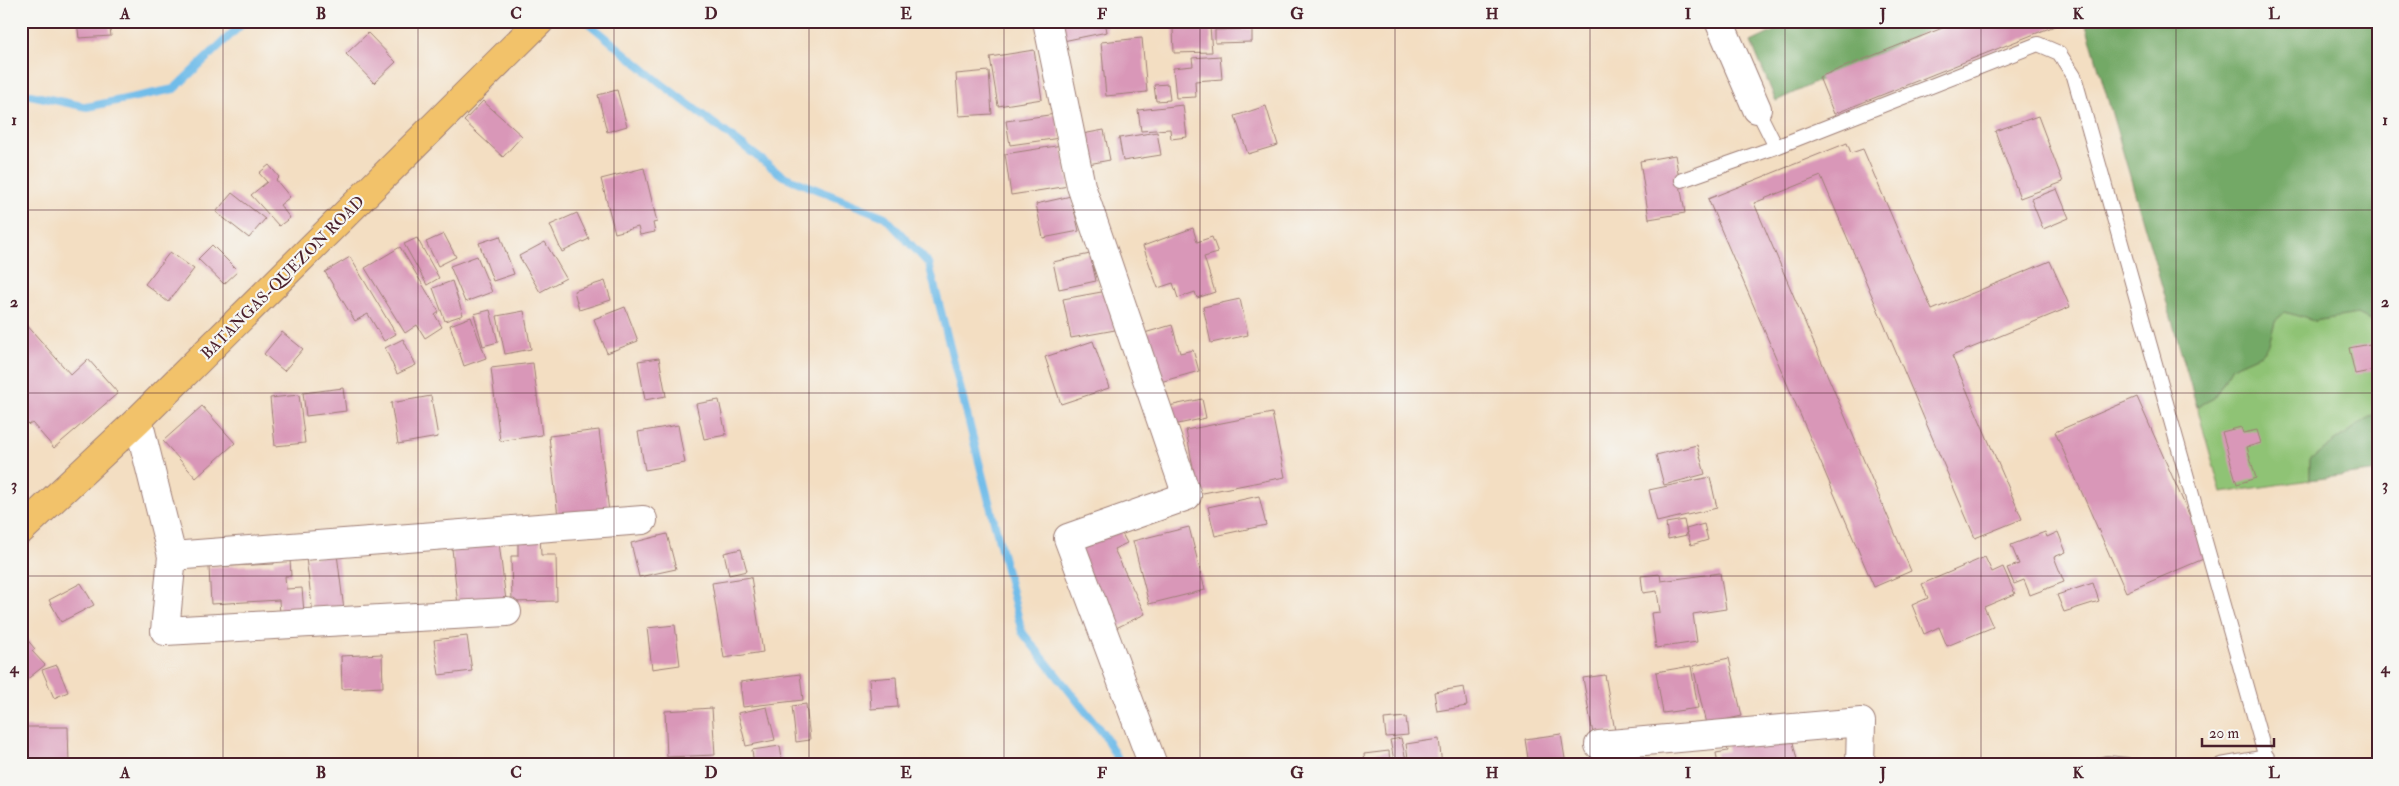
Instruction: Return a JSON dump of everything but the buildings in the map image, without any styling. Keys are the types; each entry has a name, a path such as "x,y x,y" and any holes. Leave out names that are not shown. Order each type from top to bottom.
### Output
{"main road":[{"name":"BATANGAS-QUEZON ROAD","path":"21,530 138,420 540,21"}],"street":[{"path":"1047,21 1081,186 1187,496 1068,538 1153,765"},
{"path":"1718,21 1757,109"},
{"path":"138,420 172,556 165,631 507,612"},
{"path":"172,556 644,520"},
{"path":"1599,745 1861,722 1860,765"}],"lane":[{"path":"1682,180 1776,147 2038,44 2059,53 2074,76 2267,761 2220,765"},
{"path":"1757,109 1776,147"},
{"path":"2100,765 2107,762 2127,765"}],"green space":[{"path":"1795,21 1947,21 1776,101 1751,42"},
{"path":"2085,21 2378,21 2378,324 2358,314 2314,321 2285,312 2275,321 2269,344 2261,354 2232,367 2214,398 2197,407"},
{"path":"2285,312 2314,321 2358,314 2378,324 2378,411 2310,459 2310,480 2221,493 2197,407 2214,398 2232,367 2261,354 2269,344 2275,321"},
{"path":"2378,411 2378,471 2310,480 2310,459"}],"waterway":[{"path":"21,93 87,107 174,89 245,21"},
{"path":"586,21 663,85 783,176 885,217 929,264 1022,632 1103,733 1121,765"}]}
